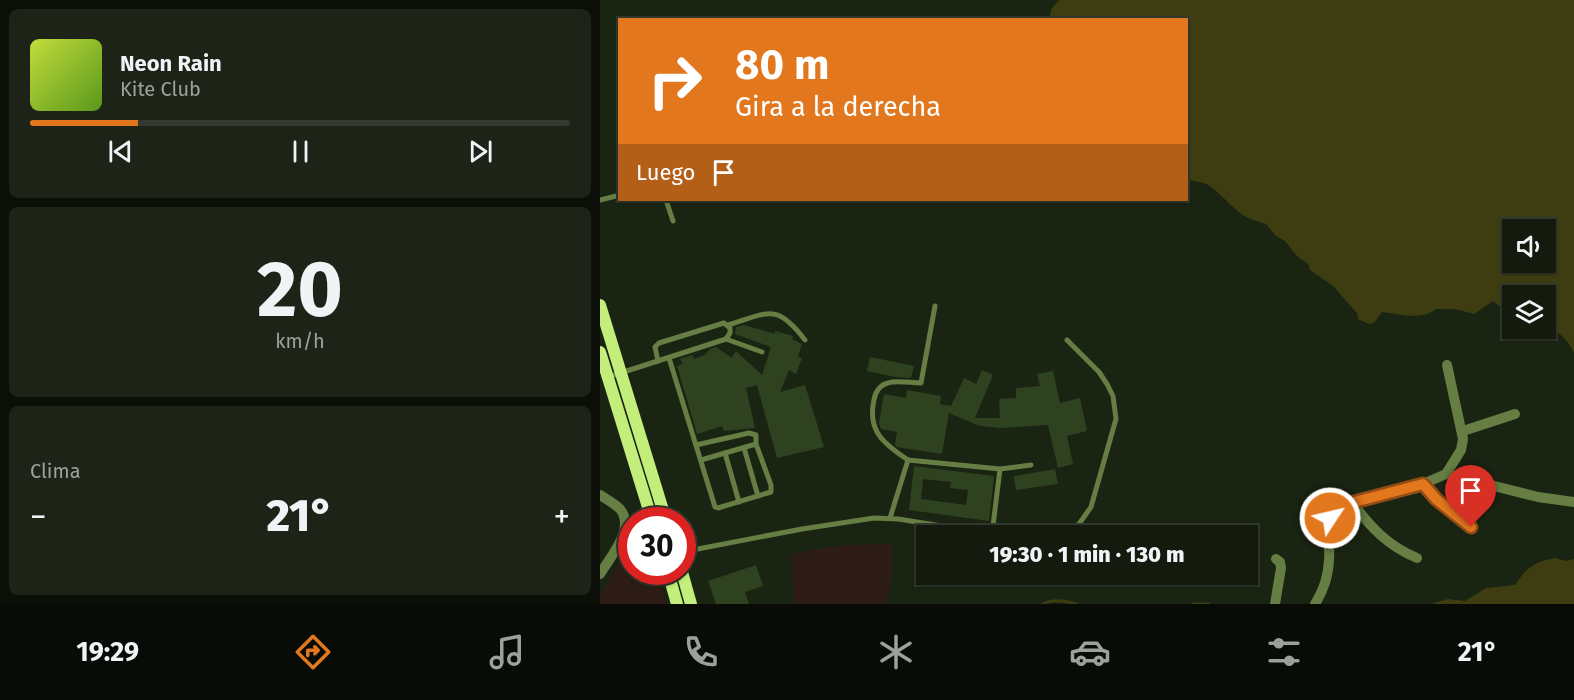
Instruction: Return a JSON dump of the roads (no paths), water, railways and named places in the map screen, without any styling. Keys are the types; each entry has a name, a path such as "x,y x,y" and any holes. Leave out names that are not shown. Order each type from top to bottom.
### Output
{"main road":[{"path":"600,305 662,507"},
{"path":"600,352 648,507"},
{"path":"672,585 677,604"},
{"path":"686,585 691,604"}],"street":[{"path":"1315,604 1326,586 1330,559 1328,527 1330,518 1336,510 1352,502 1423,484 1446,474 1461,450 1463,431 1447,365"},
{"path":"1463,431 1515,414"},
{"path":"1446,474 1538,497 1574,502"},
{"path":"1423,484 1436,499 1471,527"},
{"path":"600,495 620,508 626,530 600,574"},
{"path":"1352,502 1376,533 1393,546 1417,558"},
{"path":"1275,604 1281,568 1280,562 1276,559"}],"lane":[{"path":"600,200 618,196"},
{"path":"666,201 673,221"},
{"path":"935,306 921,383 889,382 879,389 873,401 872,421 875,430 890,448 908,460 1000,470 1031,465"},
{"path":"658,362 655,347 659,343 723,323 728,325 769,312 787,319 805,340"},
{"path":"608,377 726,339 730,333 728,325"},
{"path":"726,339 762,352"},
{"path":"1066,340 1099,372 1107,384 1113,396 1116,419 1091,507 1078,525"},
{"path":"669,358 696,445 716,507 771,492 772,489 756,444 756,435 749,433 696,445"},
{"path":"701,460 756,444"},
{"path":"744,448 758,496"},
{"path":"725,453 739,502"},
{"path":"890,518 908,460"},
{"path":"993,525 1000,470"},
{"path":"696,549 874,518 890,518 932,525"}],"waterway":[{"path":"1043,604 1051,601 1076,604"},
{"path":"1193,604 1209,604"}]}
